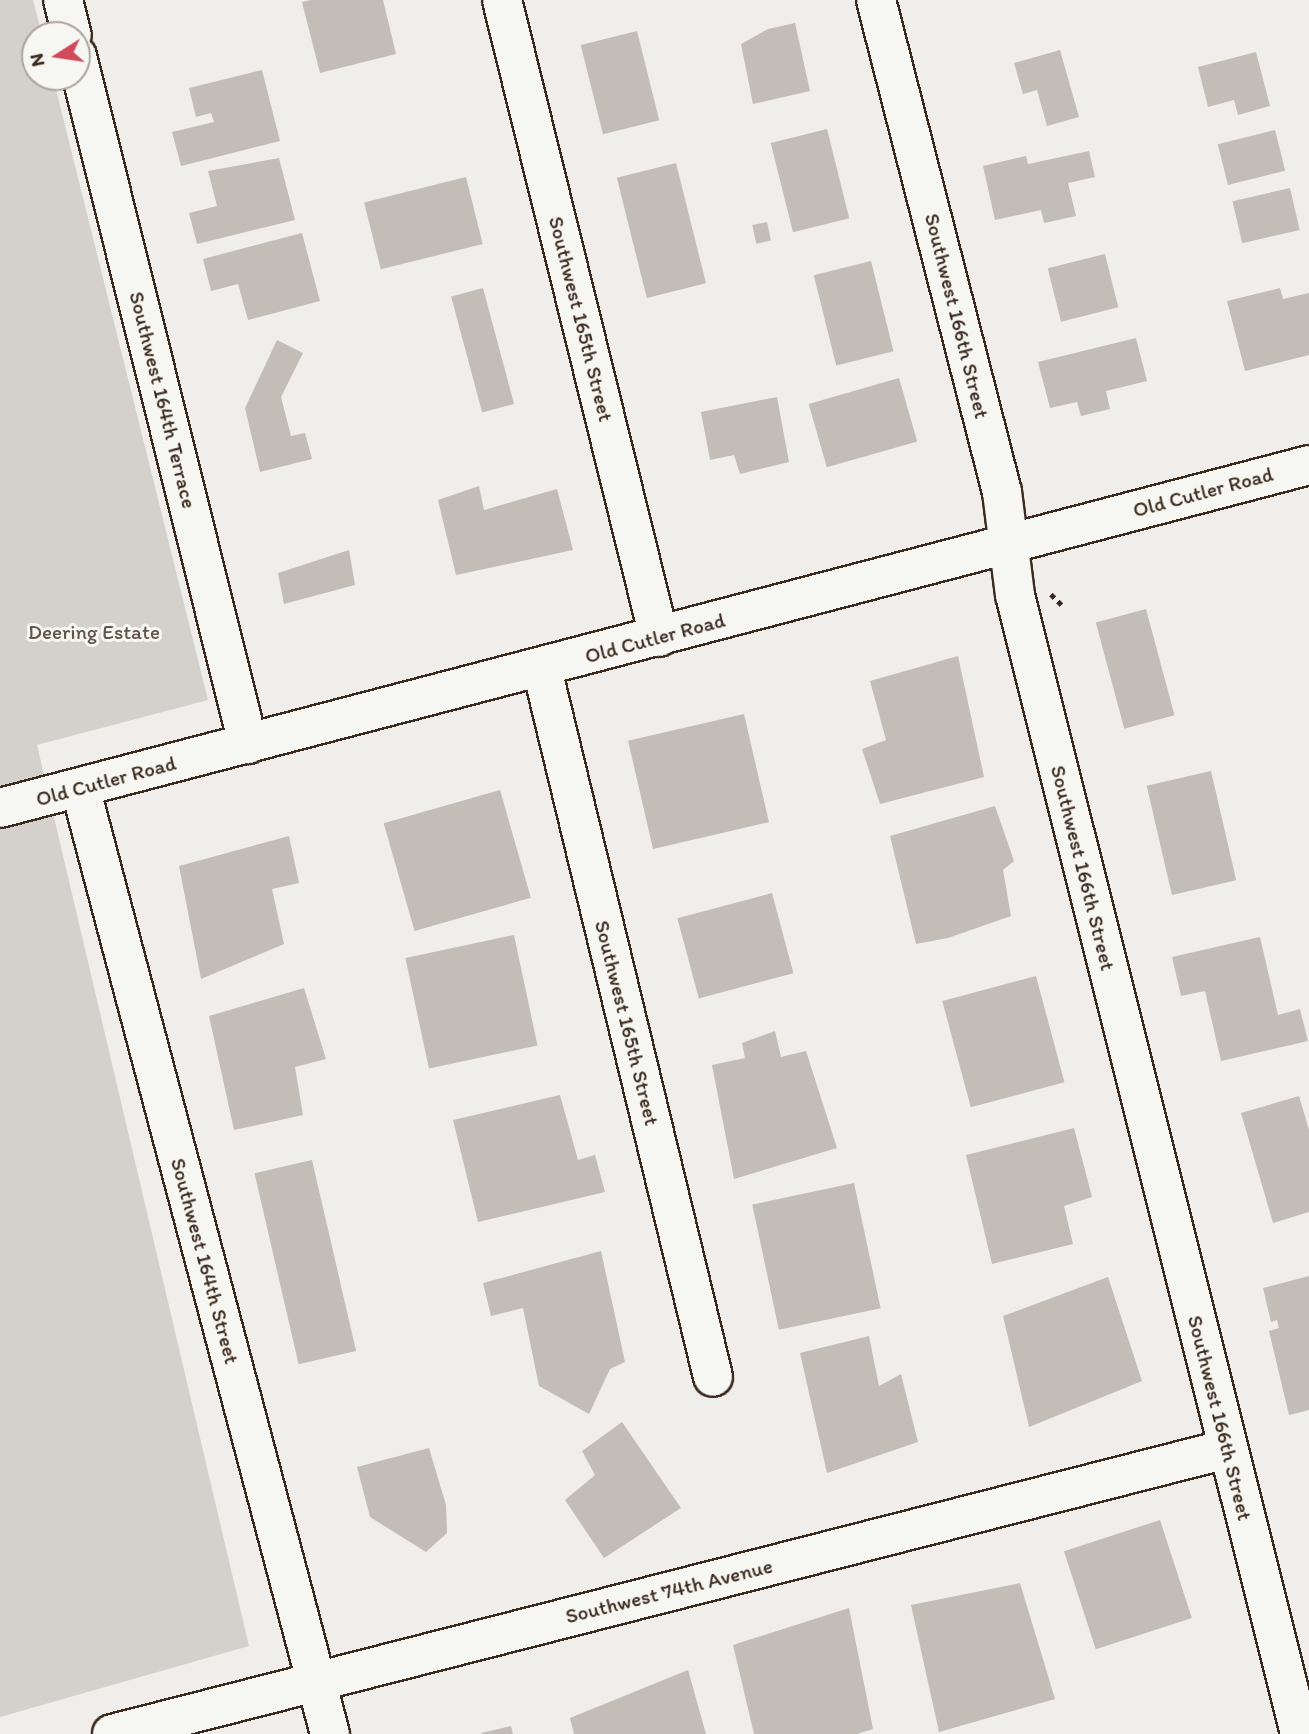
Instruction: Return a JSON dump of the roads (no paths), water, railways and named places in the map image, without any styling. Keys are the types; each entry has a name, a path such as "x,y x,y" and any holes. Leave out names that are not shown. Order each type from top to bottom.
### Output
{"street":[{"path":"63,0 68,21"},
{"name":"Southwest 165th Street","path":"502,0 659,637"},
{"name":"Southwest 166th Street","path":"876,0 1002,492 1015,595 1300,1734"},
{"name":"Southwest 164th Terrace","path":"86,91 248,744"},
{"name":"Old Cutler Road","path":"0,808 542,668 1309,464"},
{"name":"Southwest 165th Street","path":"542,668 713,1377"},
{"name":"Southwest 164th Street","path":"80,787 330,1734"},
{"name":"Southwest 74th Avenue","path":"112,1734 1227,1449"}],"park label":[{"name":"Deering Estate","path":"94,632"}]}
